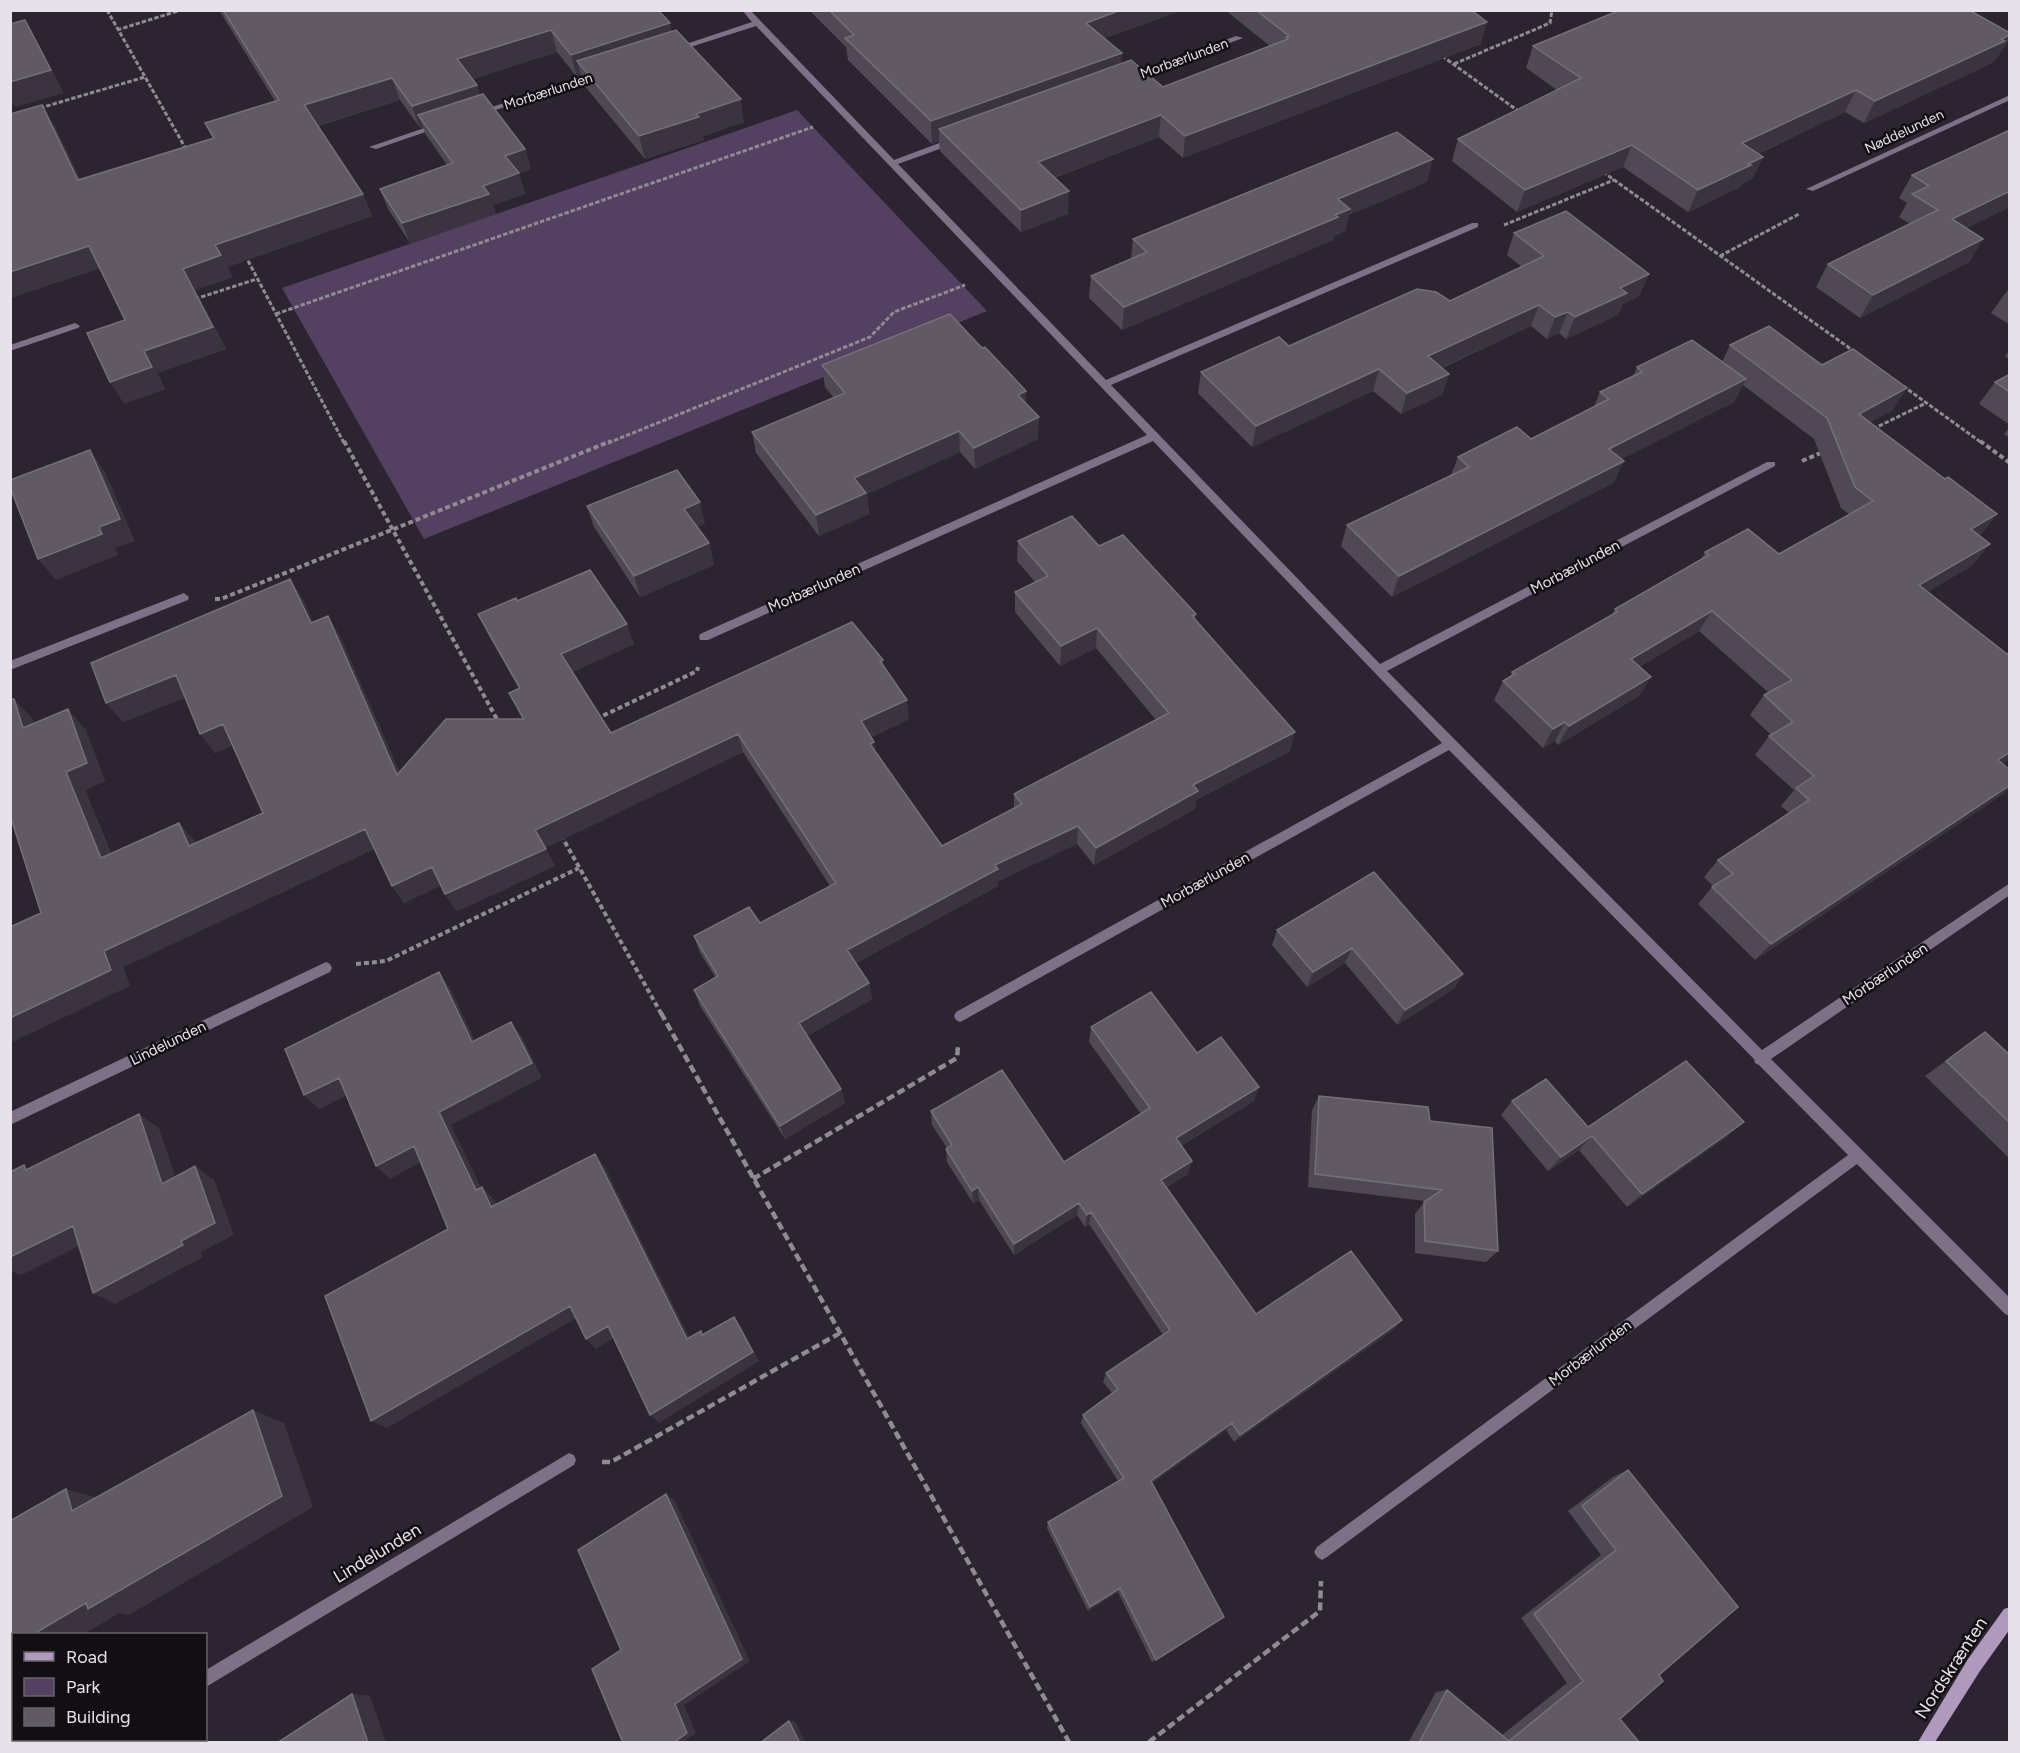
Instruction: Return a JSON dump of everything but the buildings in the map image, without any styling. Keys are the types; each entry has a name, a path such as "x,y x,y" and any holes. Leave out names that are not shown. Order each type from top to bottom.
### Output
{"street":[{"path":"745,10 1450,744 2010,1309"},
{"path":"667,52 757,23"},
{"name":"Morbærlunden","path":"1116,82 1239,38"},
{"name":"Morbærlunden","path":"474,114 610,70"},
{"name":"Nøddelunden","path":"1810,189 2010,97"},
{"path":"373,147 452,122"},
{"path":"892,163 959,139"},
{"path":"1104,384 1475,225"},
{"path":"10,348 75,326"},
{"name":"Morbærlunden","path":"704,637 1154,436"},
{"name":"Morbærlunden","path":"1379,670 1771,464"},
{"path":"10,666 184,597"},
{"name":"Morbærlunden","path":"960,1016 1450,744"},
{"name":"Morbærlunden","path":"1760,1059 2010,888"},
{"name":"Lindelunden","path":"10,1119 326,968"},
{"name":"Morbærlunden","path":"1323,1552 1858,1155"},
{"name":"Lindelunden","path":"207,1678 569,1460"},
{"name":"Nordskrænten","path":"1926,1743 1974,1665 2010,1616"}],"path":[{"path":"107,10 187,150"},
{"path":"117,30 181,10"},
{"path":"1453,64 1550,23 1552,10"},
{"path":"1434,51 1529,119"},
{"path":"33,110 145,77"},
{"path":"276,314 846,116"},
{"path":"1596,166 1861,356"},
{"path":"1475,225 1504,226 1615,180"},
{"path":"1720,256 1820,203 1810,189"},
{"path":"242,250 391,531 500,725"},
{"path":"184,597 221,600 870,337 894,312 997,272"},
{"path":"189,301 257,279"},
{"path":"1898,383 2010,463"},
{"path":"1866,432 1926,403"},
{"path":"1771,464 1806,460 1826,451"},
{"path":"591,721 697,671 704,637"},
{"path":"557,827 1069,1743"},
{"path":"326,968 386,961 579,868"},
{"path":"753,1179 957,1058 960,1016"},
{"path":"569,1460 611,1462 840,1333"},
{"path":"1149,1743 1320,1611 1323,1552"}],"green space":[{"path":"797,110 987,311 424,539 282,288"}]}
